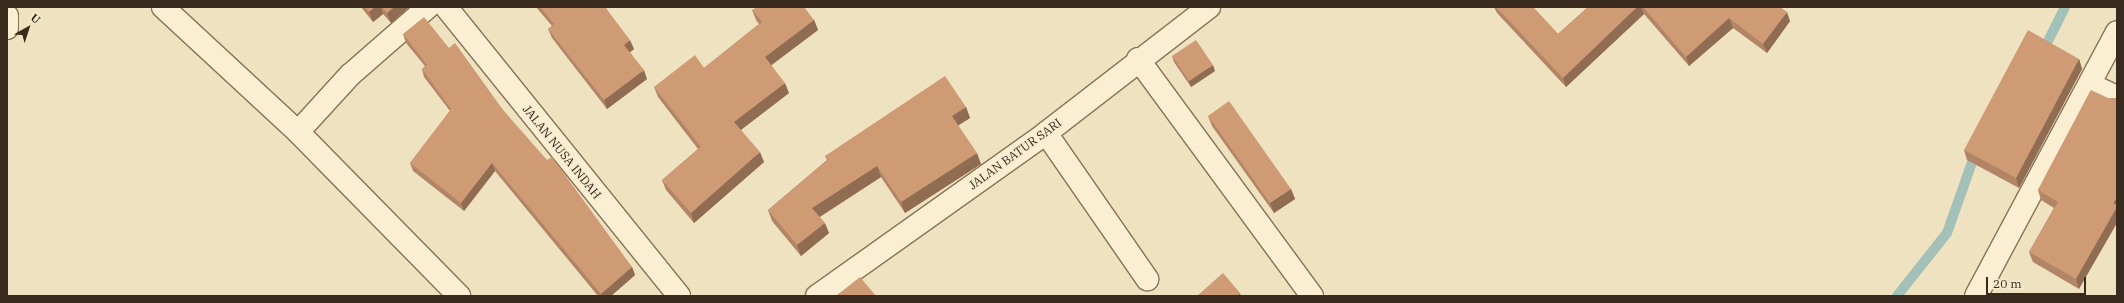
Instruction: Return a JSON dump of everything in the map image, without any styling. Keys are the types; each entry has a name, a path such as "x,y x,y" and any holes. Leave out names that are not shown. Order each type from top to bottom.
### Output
{"street":[{"path":"163,7 298,132 458,296"},
{"path":"298,132 350,75 428,7"},
{"name":"JALAN NUSA INDAH","path":"446,7 679,296"},
{"name":"JALAN BATUR SARI","path":"817,296 1046,133 1138,59 1209,7"},
{"path":"7,16 7,28"},
{"path":"1976,296 2091,85 2117,32"},
{"path":"1138,59 1312,296"},
{"path":"2091,85 2117,97"},
{"path":"1046,133 1147,279"}],"building":[{"path":"365,7 375,7 369,12"},
{"path":"382,7 394,7 387,13"},
{"path":"540,7 605,7 630,40 624,45 644,70 604,100 548,29 554,24"},
{"path":"757,7 804,7 814,20 765,57 785,83 734,122 760,152 691,213 662,180 701,147 654,87 695,55 704,68 762,22 752,10"},
{"path":"1496,7 1533,7 1558,34 1588,7 1637,7 1563,78"},
{"path":"1643,7 1780,7 1787,12 1763,44 1729,18 1686,57"},
{"path":"424,17 449,48 455,43 503,110 547,160 552,157 632,267 601,294 492,163 461,203 410,163 451,109 422,69 427,65 403,34"},
{"path":"2028,30 2079,59 2016,178 1964,150"},
{"path":"1196,40 1213,65 1189,81 1172,56"},
{"path":"945,76 966,107 952,116 977,153 901,202 877,166 812,208 825,223 797,245 768,210 828,160 825,156"},
{"path":"2091,90 2108,98 2117,98 2117,197 2113,203 2117,205 2117,207 2076,279 2029,252 2058,202 2038,190"},
{"path":"1229,101 1291,189 1270,203 1208,116"},
{"path":"1223,273 1240,293 1237,296 1197,296"},
{"path":"860,277 876,296 836,296"}],"waterway":[{"path":"2042,53 2065,7"},
{"path":"1897,296 1947,233 1976,151"}]}
